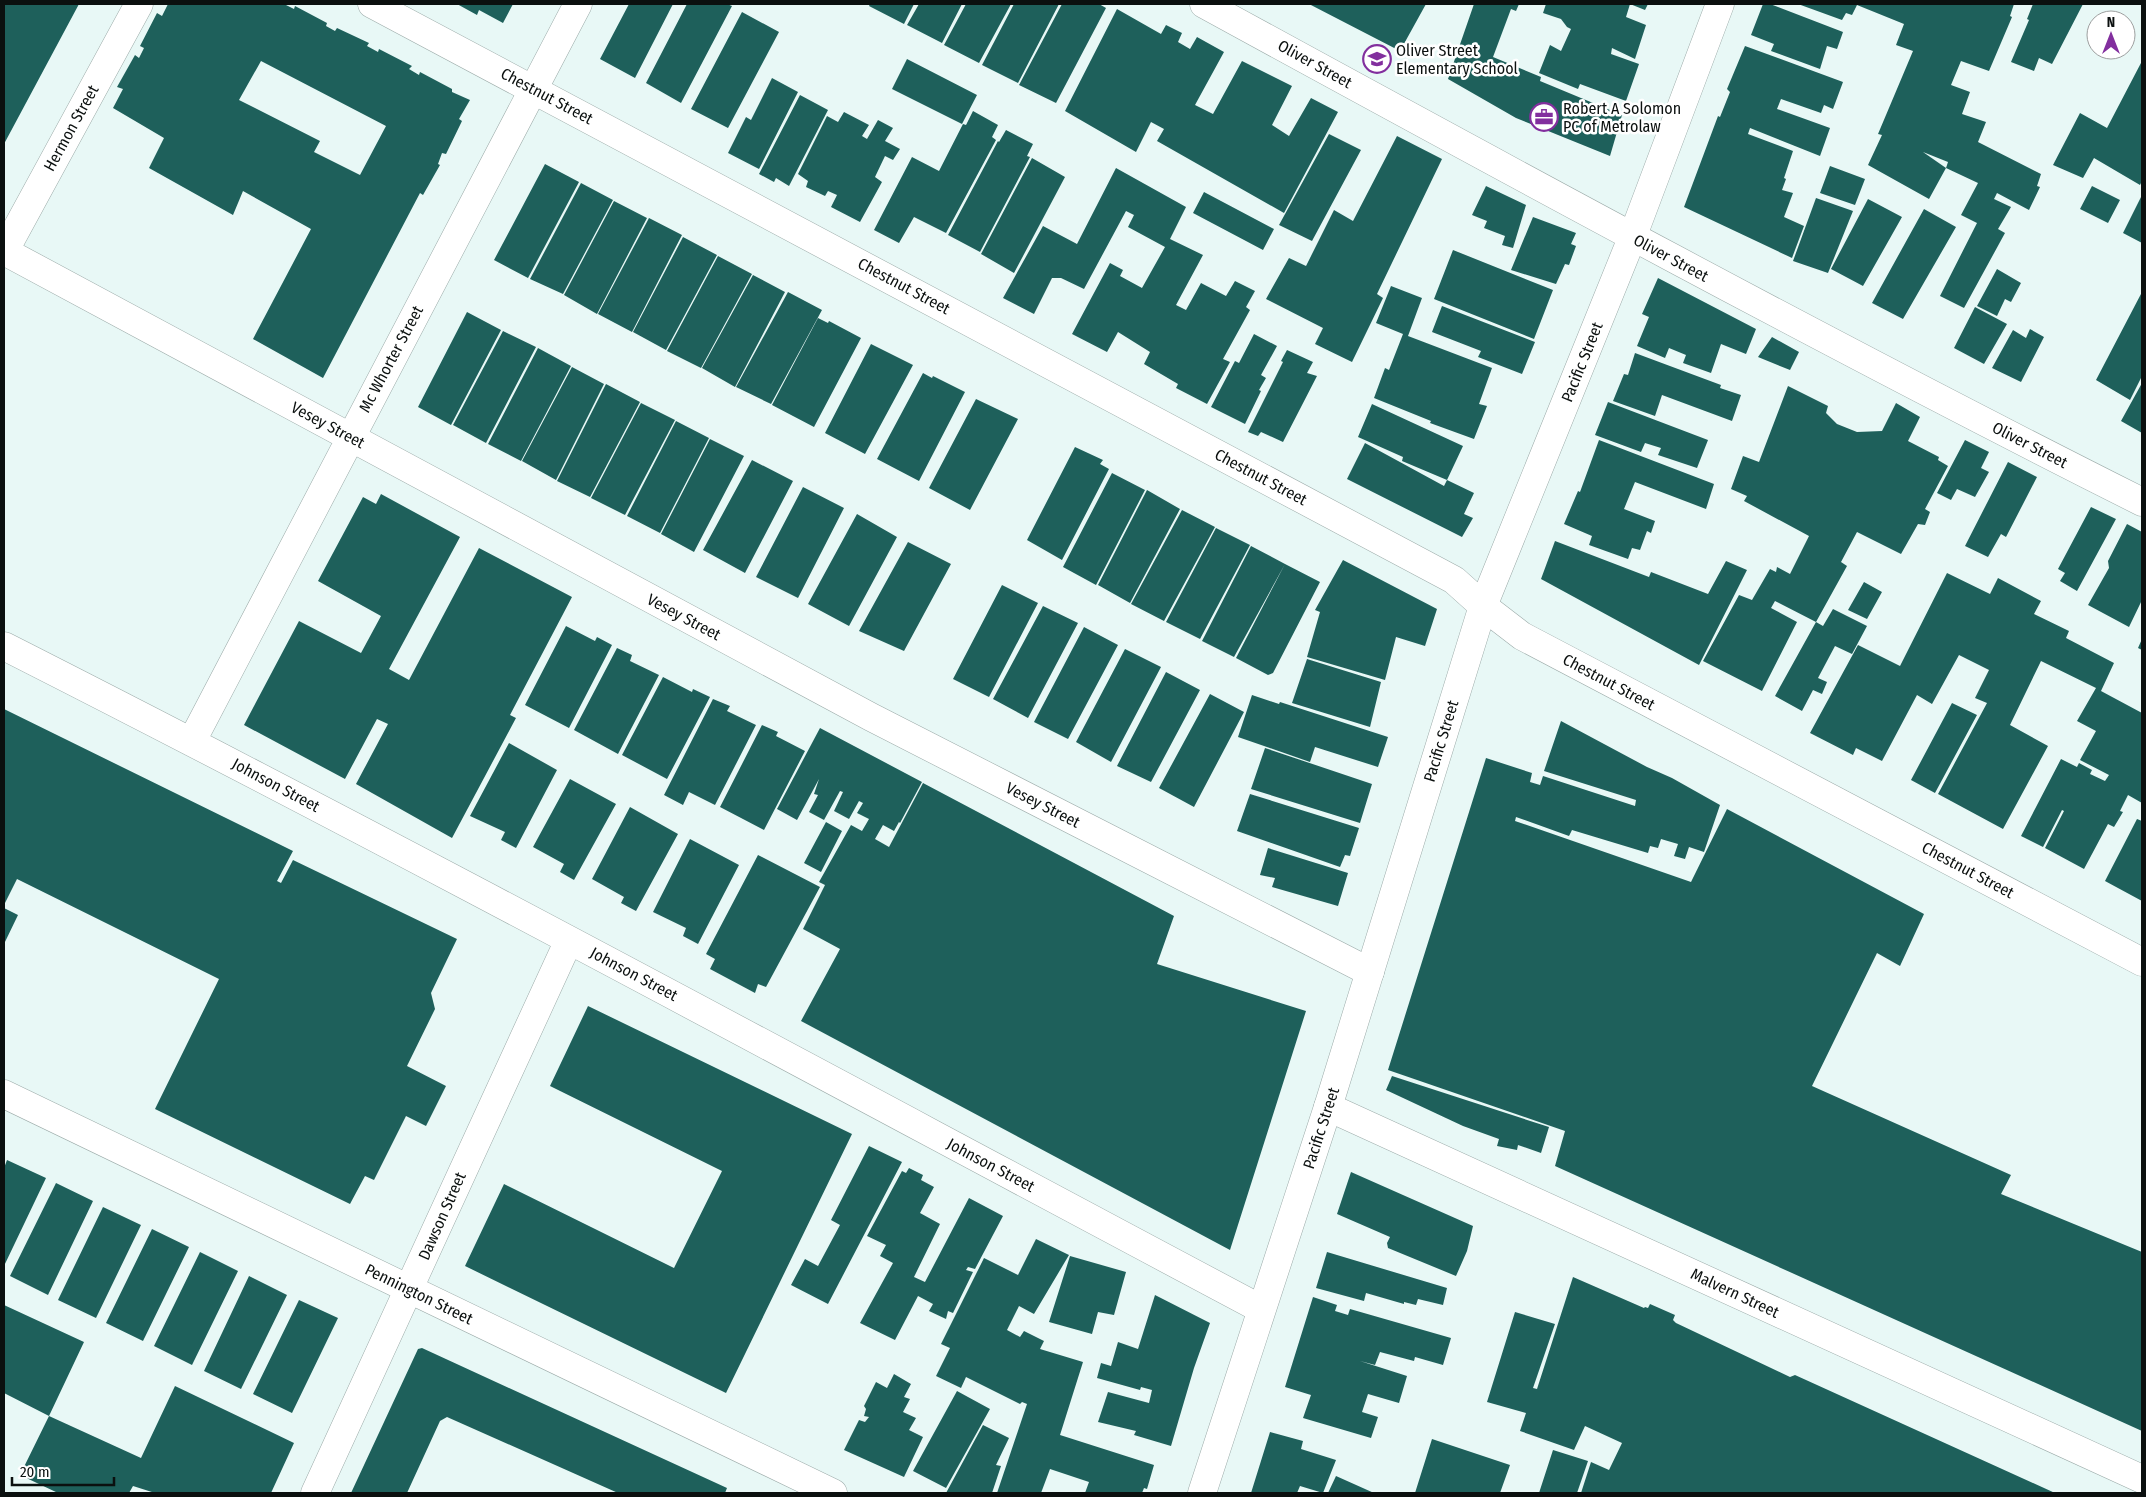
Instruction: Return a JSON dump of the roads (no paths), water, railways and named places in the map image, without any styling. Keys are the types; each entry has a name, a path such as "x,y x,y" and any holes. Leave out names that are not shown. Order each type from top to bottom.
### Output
{"street":[{"name":"Hermon Street","path":"4,252 139,4"},
{"name":"Chestnut Street","path":"372,4 1454,580 1483,606 1522,636 2142,962"},
{"name":"Mc Whorter Street","path":"192,741 578,4"},
{"name":"Oliver Street","path":"1204,4 1632,238 1973,417 2142,502"},
{"name":"Pacific Street","path":"1202,1493 1328,1107 1483,606 1632,238 1720,4"},
{"name":"Vesey Street","path":"4,252 880,722 1370,972"},
{"name":"Johnson Street","path":"4,646 192,741 1261,1309"},
{"name":"Dawson Street","path":"316,1493 569,940"},
{"name":"Pennington Street","path":"4,1094 833,1493"},
{"name":"Malvern Street","path":"1328,1107 2142,1479"}],"place":[{"name":"Oliver Street Elementary School","path":"1377,59"},
{"name":"Robert A Solomon PC of Metrolaw","path":"1544,117"}]}
